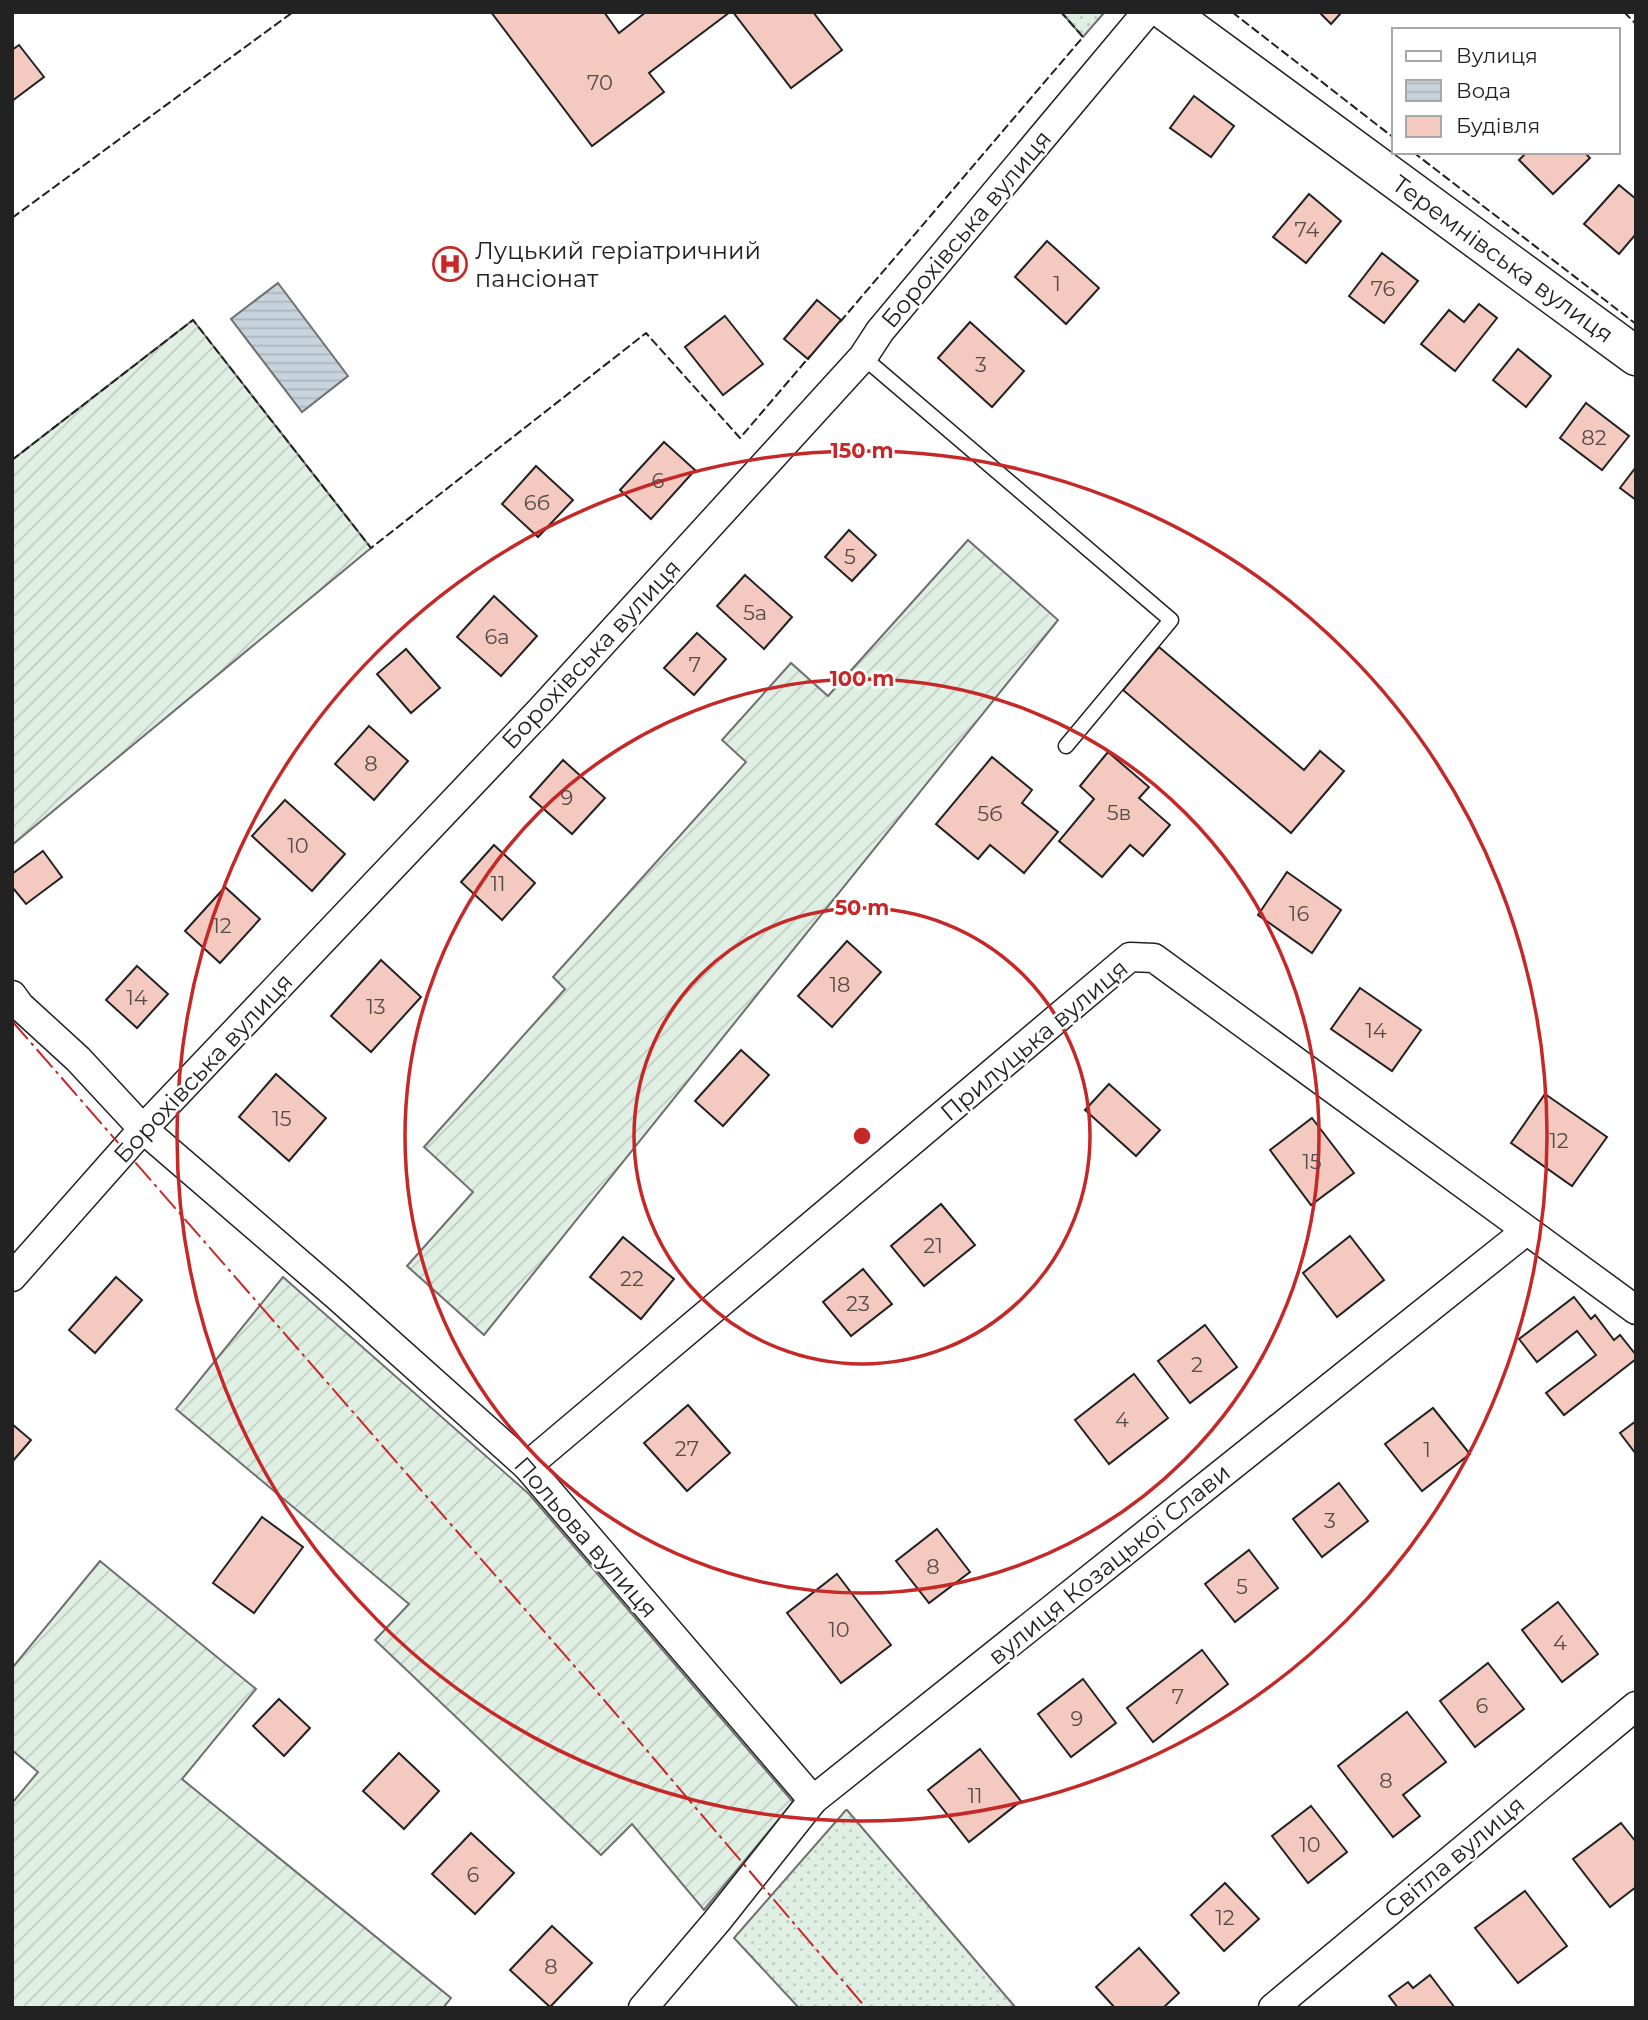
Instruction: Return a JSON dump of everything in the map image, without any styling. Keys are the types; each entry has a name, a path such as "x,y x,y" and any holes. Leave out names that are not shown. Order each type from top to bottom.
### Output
{"street":[{"name":"Борохівська вулиця","path":"12,1277 143,1129 541,710 863,357 880,331 1147,12"},
{"name":"Теремнівська вулиця","path":"1167,12 1636,356"},
{"name":"Прилуцька вулиця","path":"527,1466 1130,957 1154,958 1636,1310"},
{"name":"Польова вулиця","path":"12,995 20,1006 78,1059 143,1129 337,1296 527,1466 813,1800"},
{"name":"вулиця Козацької Слави","path":"643,2008 717,1921 813,1800 1526,1231"},
{"name":"Світла вулиця","path":"1273,2008 1636,1706"}],"lane":[{"path":"863,357 1171,620 1066,746"}],"green space":[{"path":"1061,12 1102,12 1103,14 1083,37"},
{"path":"193,320 371,548 12,845 12,460"},
{"path":"968,540 1058,620 484,1335 407,1266 473,1192 424,1147 565,989 553,977 746,762 722,740 791,663 828,696"},
{"path":"283,1277 529,1494 793,1802 704,1910 632,1824 601,1855 375,1640 409,1604 176,1409"},
{"path":"100,1561 256,1689 182,1779 451,1998 443,2008 12,2008 12,1803 38,1772 12,1750 12,1668"},
{"path":"846,1810 1016,2008 799,2008 734,1938"}],"water":[{"path":"278,283 348,376 302,412 231,319"}],"building":[{"path":"491,12 604,12 619,33 646,12 730,12 649,73 664,92 592,146"},
{"path":"733,12 813,12 842,50 791,88"},
{"path":"1319,12 1342,12 1331,24"},
{"path":"19,45 44,77 12,101 12,50"},
{"path":"1194,96 1234,126 1211,157 1170,128"},
{"path":"1525,154 1586,154 1590,158 1553,194 1519,160"},
{"path":"1619,185 1636,199 1636,234 1619,254 1584,224"},
{"path":"1309,194 1341,221 1306,263 1273,237"},
{"path":"1047,241 1099,288 1066,324 1015,277"},
{"path":"1382,253 1418,281 1384,323 1349,296"},
{"path":"817,300 841,320 808,359 784,339"},
{"path":"1479,304 1497,318 1455,371 1421,344 1449,310 1464,322"},
{"path":"725,316 763,364 723,395 685,347"},
{"path":"970,322 1024,371 992,407 938,358"},
{"path":"1518,349 1551,376 1526,407 1493,380"},
{"path":"1586,403 1629,436 1602,470 1560,438"},
{"path":"664,442 695,470 651,519 620,490"},
{"path":"536,466 573,500 538,537 502,504"},
{"path":"1636,467 1636,500 1620,488"},
{"path":"849,530 876,555 852,581 825,557"},
{"path":"745,575 792,617 764,649 717,606"},
{"path":"494,596 537,636 501,676 457,637"},
{"path":"697,633 726,659 694,695 664,668"},
{"path":"1159,647 1304,770 1320,751 1344,771 1291,833 1123,690"},
{"path":"406,649 440,688 411,713 377,674"},
{"path":"369,726 408,761 374,800 335,764"},
{"path":"1108,752 1149,787 1139,798 1170,825 1143,856 1130,845 1102,877 1059,841 1094,799 1080,786"},
{"path":"992,757 1032,790 1022,803 1058,832 1024,873 990,845 978,859 936,824"},
{"path":"563,760 605,798 572,834 530,797"},
{"path":"285,800 345,854 312,891 252,836"},
{"path":"494,845 535,883 502,920 461,882"},
{"path":"43,851 62,877 26,904 12,887 12,874"},
{"path":"1287,872 1341,910 1312,953 1258,915"},
{"path":"225,887 260,919 220,963 185,931"},
{"path":"847,941 881,972 832,1027 798,996"},
{"path":"381,960 421,997 371,1052 331,1016"},
{"path":"137,966 168,994 137,1028 106,1000"},
{"path":"1360,988 1421,1030 1392,1071 1331,1029"},
{"path":"741,1050 769,1075 723,1126 695,1101"},
{"path":"276,1074 326,1118 289,1161 239,1117"},
{"path":"1109,1084 1160,1130 1136,1156 1085,1110"},
{"path":"1545,1094 1607,1137 1572,1186 1511,1143"},
{"path":"1312,1118 1354,1173 1311,1205 1270,1150"},
{"path":"941,1204 975,1245 924,1286 891,1246"},
{"path":"1350,1236 1384,1280 1337,1317 1303,1273"},
{"path":"623,1237 674,1279 641,1319 590,1277"},
{"path":"863,1269 892,1304 851,1336 823,1302"},
{"path":"116,1277 142,1300 95,1353 69,1330"},
{"path":"1574,1297 1591,1319 1595,1315 1614,1340 1620,1335 1636,1355 1636,1359 1564,1415 1546,1393 1596,1355 1577,1331 1537,1362 1519,1339"},
{"path":"1205,1325 1237,1367 1190,1403 1158,1361"},
{"path":"1134,1374 1168,1418 1109,1464 1075,1420"},
{"path":"688,1405 730,1453 687,1491 644,1443"},
{"path":"1433,1408 1470,1454 1422,1491 1385,1444"},
{"path":"1636,1421 1636,1454 1620,1433"},
{"path":"12,1424 31,1440 12,1462"},
{"path":"1339,1483 1368,1521 1322,1557 1293,1519"},
{"path":"262,1517 303,1547 254,1613 213,1583"},
{"path":"937,1529 970,1572 929,1603 896,1561"},
{"path":"1249,1550 1278,1588 1235,1622 1205,1584"},
{"path":"837,1574 891,1645 841,1683 787,1613"},
{"path":"1558,1602 1598,1654 1562,1682 1522,1630"},
{"path":"1202,1650 1228,1684 1153,1742 1127,1708"},
{"path":"1488,1663 1524,1709 1475,1747 1440,1701"},
{"path":"1083,1679 1116,1723 1071,1757 1038,1714"},
{"path":"279,1699 310,1728 284,1756 253,1726"},
{"path":"1407,1712 1446,1762 1403,1795 1420,1816 1393,1837 1338,1766"},
{"path":"980,1749 1021,1801 969,1842 928,1790"},
{"path":"399,1753 439,1791 404,1829 363,1791"},
{"path":"1311,1806 1347,1852 1308,1883 1272,1836"},
{"path":"1621,1823 1636,1842 1636,1887 1610,1907 1573,1859"},
{"path":"471,1833 514,1873 475,1914 432,1874"},
{"path":"1225,1883 1259,1919 1224,1951 1191,1915"},
{"path":"1525,1891 1567,1946 1518,1983 1475,1928"},
{"path":"552,1926 592,1963 550,2007 510,1970"},
{"path":"1139,1948 1179,1993 1163,2008 1115,2008 1096,1987"},
{"path":"1430,1975 1455,2008 1398,2008 1389,1996 1408,1982 1413,1988"}],"fence":[{"path":"12,218 293,12"},
{"path":"840,322 1083,37 1061,12"},
{"path":"1232,12 1392,136"},
{"path":"1624,12 1636,24"},
{"path":"1416,154 1636,324"},
{"path":"12,460 193,320 371,548 646,333 740,438 810,356"}],"power":[{"path":"12,1021 604,1700 866,2008"}],"place":[{"name":"Луцький геріатричний пансіонат","path":"450,264"}]}
